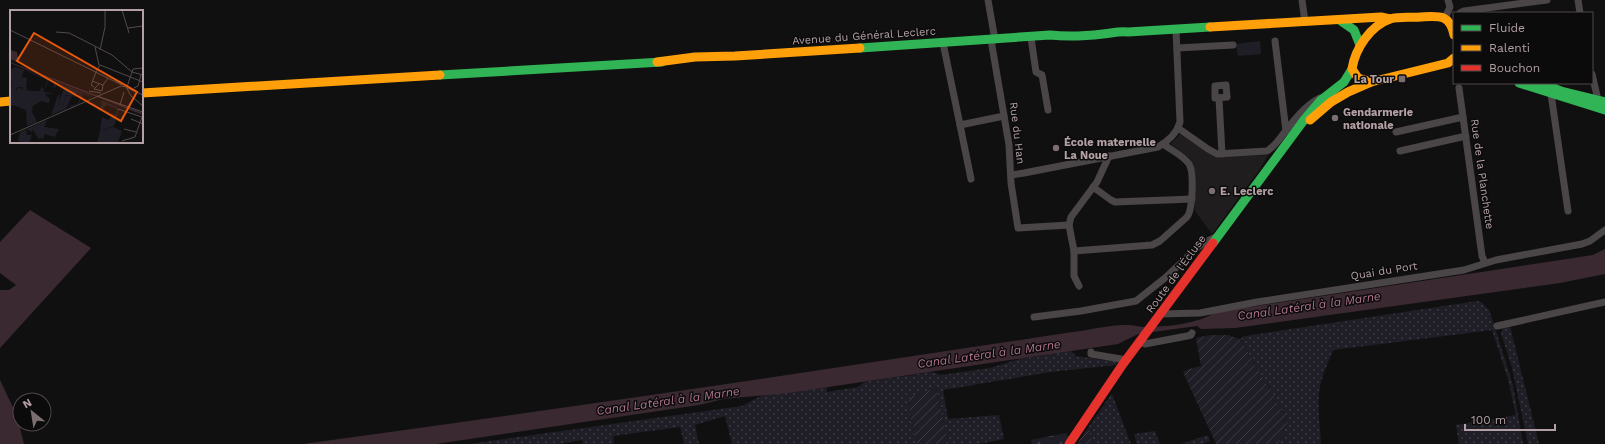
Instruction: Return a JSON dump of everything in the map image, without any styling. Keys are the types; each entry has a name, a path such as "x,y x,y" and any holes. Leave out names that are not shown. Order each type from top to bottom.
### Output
{"main road":[{"name":"Avenue du Général Leclerc","path":"143,93 629,64 695,57 734,56 993,40 1004,38 1030,38 1050,35 1104,34 1115,31 1128,32 1176,30 1203,26 1214,27 1340,21 1380,17 1390,19 1446,18"},
{"path":"1446,18 1452,26 1453,30"},
{"name":"Route de l'Écluse","path":"1069,444 1127,360 1218,236 1290,132 1328,94 1344,82 1350,75 1353,57 1360,45 1372,31 1390,19"},
{"path":"1340,21 1352,27 1356,32 1360,45"},
{"name":"Route de l'Écluse","path":"1290,132 1330,102 1348,92 1371,82 1452,61"},
{"path":"1352,69 1358,78 1371,82"},
{"path":"1344,82 1348,92"},
{"path":"1522,84 1605,110"},
{"path":"1543,84 1561,91 1601,101"},
{"path":"0,102 10,101"}],"street":[{"name":"Rue du Han","path":"988,0 1009,145 1011,175 1018,228 1069,224"},
{"path":"1302,0 1305,22"},
{"path":"1449,3 1457,11 1462,12 1510,2 1547,0"},
{"path":"1578,0 1580,12"},
{"path":"1446,18 1449,3"},
{"path":"1011,175 1024,174 1158,147 1163,144 1178,128 1180,120 1176,30"},
{"path":"1030,38 1036,72 1042,75 1048,110"},
{"path":"1178,128 1213,152 1222,154 1258,153 1270,150 1290,132 1275,41"},
{"path":"943,43 971,179"},
{"path":"1177,48 1233,45"},
{"path":"1593,77 1601,101"},
{"name":"Rue de la Planchette","path":"1459,88 1482,256 1485,263"},
{"path":"1551,94 1568,211"},
{"path":"1219,98 1222,154"},
{"path":"960,124 1004,116"},
{"path":"1396,132 1463,117"},
{"path":"1400,151 1466,136"},
{"path":"1074,251 1148,246 1156,244 1187,217 1190,212 1192,199 1192,182 1189,165 1185,160 1163,144"},
{"path":"1079,286 1074,276 1074,251 1069,224 1074,210 1103,171 1109,156"},
{"path":"1093,186 1110,200 1115,202 1192,199"},
{"name":"Quai du Port","path":"1161,314 1200,313 1257,302 1464,270 1496,260 1582,244 1590,241 1605,230"},
{"path":"1034,317 1080,311 1136,301 1160,282 1197,248 1218,236"},
{"path":"1497,326 1605,302"},
{"path":"1140,342 1145,344 1187,336 1191,335 1192,333"},
{"path":"1091,352 1091,354 1127,360"}],"shaded area":[{"path":"1180,134 1213,156 1268,155 1260,169 1212,234 1195,211 1191,159 1171,144"}],"green space":[{"path":"1260,41 1261,54 1238,56 1236,44"},
{"path":"1477,301 1481,302 1489,310 1496,331 1513,385 1523,444 1459,444 1456,425 1516,415 1508,379 1492,330 1333,350 1321,382 1319,405 1321,444 1278,444 1289,419 1282,410 1240,339 1245,336"},
{"path":"1510,326 1539,444 1528,444 1512,368 1501,333 1503,328"},
{"path":"1209,335 1228,335 1240,339 1282,410 1289,419 1278,444 1216,444 1183,372 1201,366 1196,338"},
{"path":"1071,351 1076,356 1119,361 1116,365 1050,372 943,390 948,419 999,415 1004,439 979,444 949,444 936,388 909,399 910,415 917,444 732,444 725,416 695,425 699,444 684,444 680,427 613,436 614,444 583,444 582,440 558,444 469,444 742,406 763,395 827,387 827,392 858,387 864,382 932,372 941,375 990,368 1020,359"},
{"path":"936,388 949,444 917,444 910,415 909,399 913,396"},
{"path":"1112,394 1131,444 1093,444 1088,428"},
{"path":"1088,428 1093,444 1077,444"},
{"path":"1155,431 1160,444 1137,444 1134,434"},
{"path":"1066,433 1068,437 1063,444 1032,444 1031,440"},
{"path":"1208,435 1210,441 1202,444 1181,444"}],"water":[{"path":"30,210 91,248 0,348 0,290 9,290 16,285 0,273 0,242"},
{"name":"Canal Latéral à la Marne","path":"1605,249 1605,274 1560,283 1235,328 1201,329 1197,326 1138,334 1118,344 788,393 723,399 699,405 436,444 303,444 688,390 1109,326 1129,325 1153,327 1182,324 1217,312 1593,255"},
{"path":"0,380 12,405 12,432 21,432 24,444 0,444"}],"traffic: fast":[{"path":"1341,21 1354,30 1360,45"},
{"path":"860,48 1050,35 1083,36 1118,32 1210,27"},
{"path":"440,75 662,62"},
{"path":"1213,243 1304,120 1321,100 1344,82 1352,69"},
{"path":"1522,84 1605,110"},
{"path":"1543,84 1561,91 1605,102"}],"traffic: slow":[{"path":"1453,32 1450,23 1447,20 1433,16 1390,19 1376,27 1365,39 1356,54 1352,69 1358,78 1371,82 1448,63 1453,59"},
{"path":"1210,27 1381,17 1390,19"},
{"path":"657,62 695,57 860,48"},
{"path":"143,93 440,75"},
{"path":"1310,120 1331,102 1348,92 1371,82"},
{"path":"0,102 10,101"}],"traffic: jam":[{"path":"1069,444 1123,364 1213,243"}],"place":[{"name":"La Tour","path":"1402,79"},
{"name":"Gendarmerie nationale","path":"1335,118"},
{"name":"École maternelle La Noue","path":"1056,148"},
{"name":"E. Leclerc","path":"1212,191"}]}
